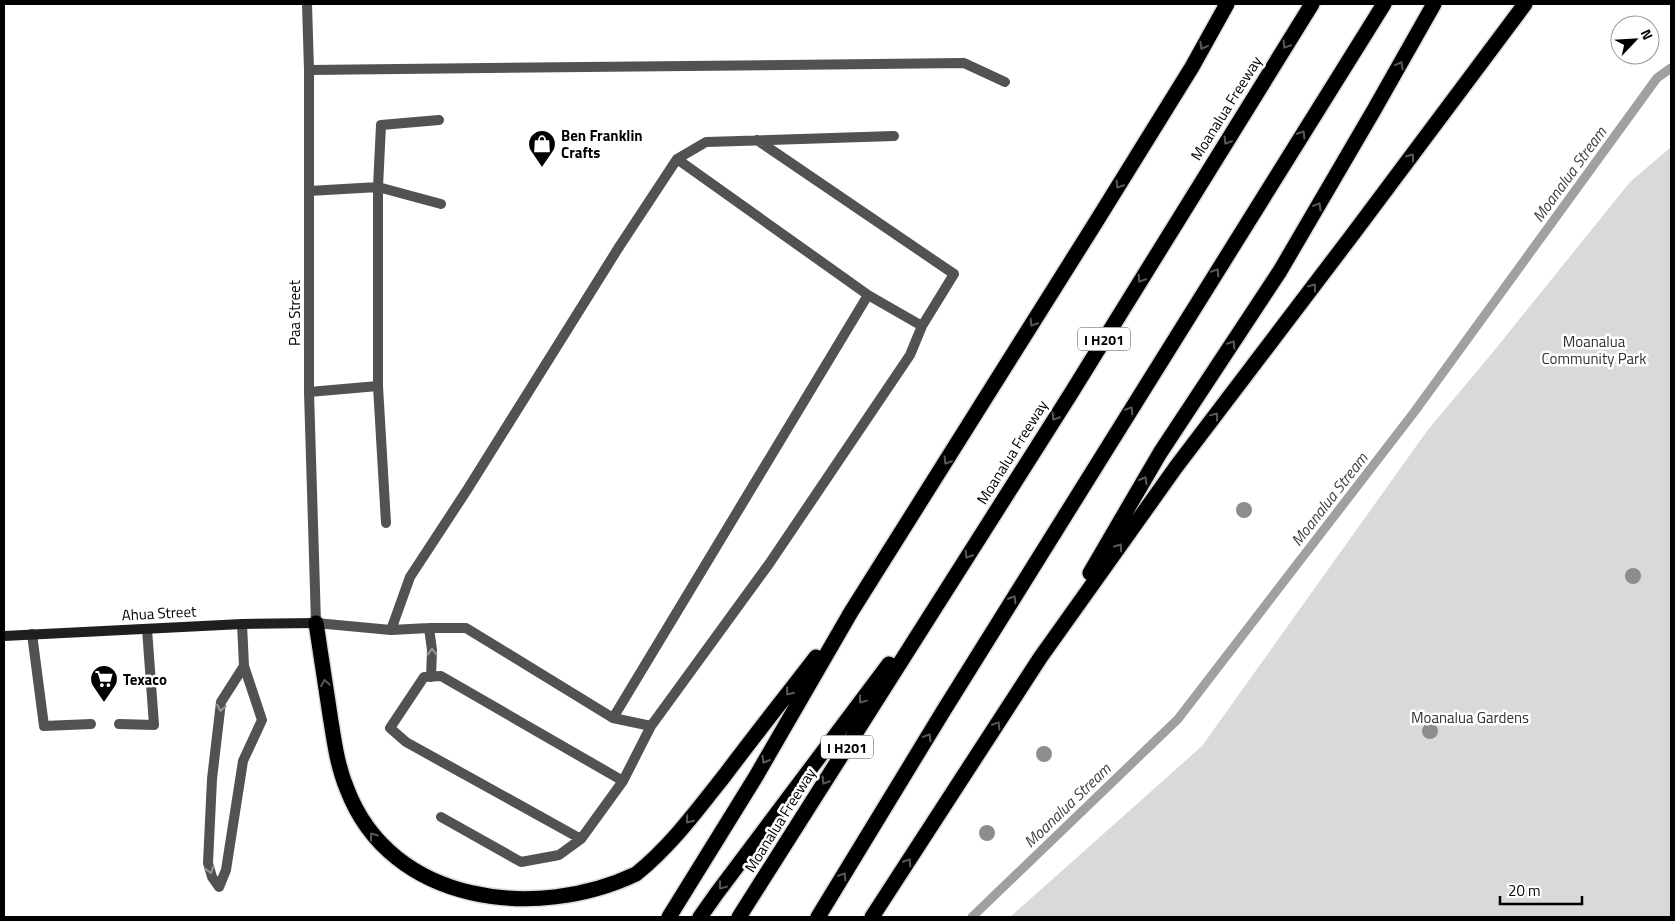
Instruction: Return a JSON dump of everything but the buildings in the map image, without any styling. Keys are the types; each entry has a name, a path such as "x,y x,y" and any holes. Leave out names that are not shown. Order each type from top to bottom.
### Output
{"highway":[{"path":"669,917 755,778 851,612 1192,67 1227,4"},
{"name":"Moanalua Freeway","path":"739,917 1312,4"},
{"path":"818,917 949,702 1384,4"},
{"path":"1040,658 1160,453 1280,271 1434,4"},
{"path":"872,917 1040,658 1176,467 1525,4"},
{"path":"700,917 954,577"},
{"path":"553,911 580,905 608,892 636,875 656,856 702,804 851,612"},
{"path":"316,623 338,764 347,790 360,816 375,840 394,861 416,878 441,893 467,904 486,909"}],"street":[{"name":"Paa Street","path":"307,4 309,70 309,392 316,623"},
{"path":"309,70 964,63 1004,82"},
{"path":"386,523 378,386 378,187 381,125 439,120"},
{"path":"391,630 410,577 677,159 706,142 894,136"},
{"path":"441,817 521,862 559,855 581,839 623,781 651,726 785,540 910,355 922,326 954,274 757,140"},
{"path":"677,159 868,295 922,326"},
{"path":"309,191 378,187 440,204"},
{"path":"613,718 868,295"},
{"path":"309,392 378,386"},
{"path":"316,623 391,630 466,628 613,718 651,726"},
{"name":"Ahua Street","path":"4,636 242,624 316,623"},
{"path":"242,624 244,666 262,720 244,761 226,870 219,887 212,877 208,863 212,779 221,702 244,666"},
{"path":"430,628 432,650 431,677"},
{"path":"119,724 154,725 147,629"},
{"path":"32,634 44,726 91,724"},
{"path":"581,839 406,742 390,728 424,677 442,676 623,781"}],"green space":[{"name":"Moanalua Gardens","path":"1671,147 1671,917 1010,917 1202,746 1427,431 1630,182"}],"waterway":[{"name":"Moanalua Stream","path":"972,917 1178,719 1415,411 1657,78 1671,68"}],"place":[{"name":"Ben Franklin Crafts","path":"542,168"},
{"name":"Texaco","path":"104,703"}],"park label":[{"name":"Moanalua Community Park","path":"1594,350"}]}
